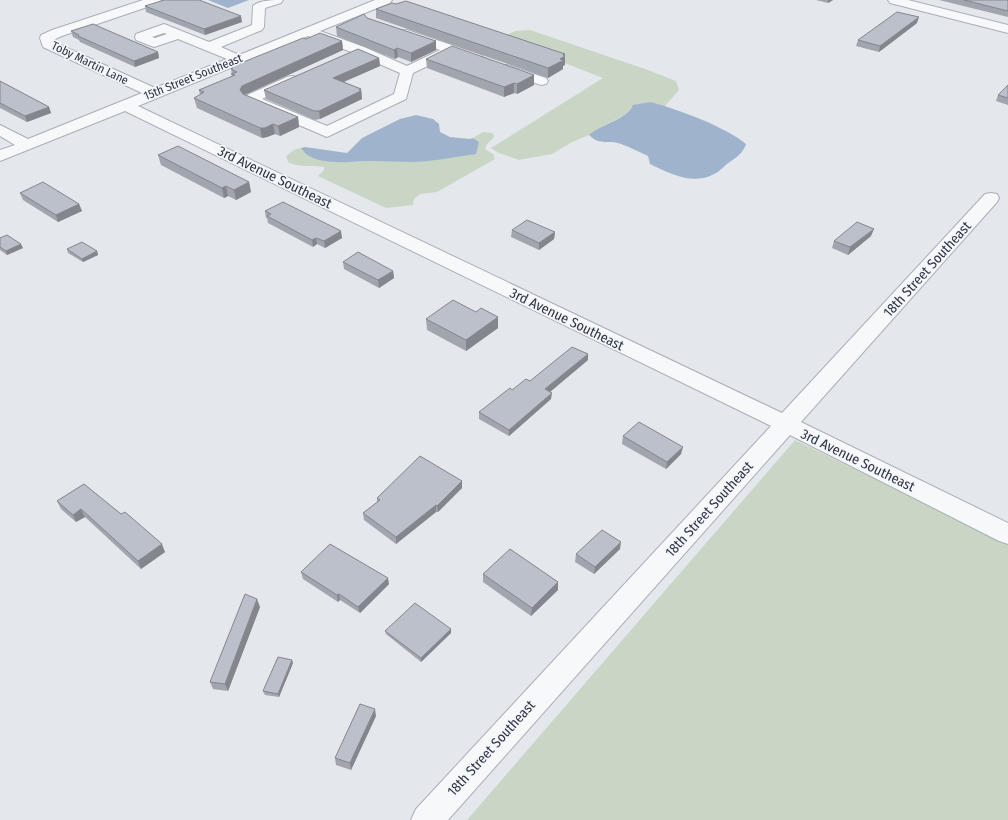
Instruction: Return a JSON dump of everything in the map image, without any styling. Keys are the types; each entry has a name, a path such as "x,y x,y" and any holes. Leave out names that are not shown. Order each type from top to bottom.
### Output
{"street":[{"name":"Toby Martin Lane","path":"153,93 48,44 46,38 155,0"},
{"path":"209,47 258,27 259,6 277,0"},
{"name":"15th Street Southeast","path":"0,156 386,0"},
{"path":"894,0 1008,29"},
{"path":"179,34 154,43 140,37 164,28 179,34 238,59"},
{"path":"393,29 540,81"},
{"path":"307,31 359,50 407,71 451,50"},
{"path":"344,56 359,50"},
{"path":"301,76 250,99 327,132 401,96 407,71"},
{"name":"3rd Avenue Southeast","path":"125,105 786,424 1008,534"},
{"path":"0,130 27,145"},
{"name":"18th Street Southeast","path":"427,820 991,198"}],"green space":[{"path":"530,30 676,81 679,90 665,106 651,102 632,107 624,115 552,154 519,160 499,153 491,148 603,78 501,38 515,31"},
{"path":"483,132 493,133 494,137 487,144 485,149 493,154 495,159 437,192 420,194 414,199 413,205 386,208 318,176 324,170 324,167 293,164 288,162 286,156 294,150 301,148 313,157 333,161 357,162 385,159 479,142 473,138"},
{"path":"795,440 1008,544 1008,820 467,820"}],"water":[{"path":"208,0 249,0 228,8"},
{"path":"651,102 674,109 714,125 746,144 745,147 738,156 718,172 704,178 696,179 680,177 664,171 650,164 648,156 616,143 598,141 589,135 625,114 633,105"},
{"path":"416,115 433,119 439,124 440,132 450,137 473,138 479,142 476,154 417,162 334,162 314,158 301,148 305,147 347,153 362,138 400,119"}],"building":[{"path":"164,0 199,0 241,16 204,29 145,6"},
{"path":"964,0 1008,0 1008,11"},
{"path":"406,1 565,54 563,55 565,56 560,59 564,60 548,68 376,9 392,3 396,4"},
{"path":"897,12 919,17 880,46 858,40"},
{"path":"364,14 367,18 436,41 411,53 397,48 394,50 336,27"},
{"path":"93,24 158,52 134,61 78,36 79,35 71,31"},
{"path":"320,33 342,41 242,86 240,90 243,94 298,117 278,126 273,124 265,128 260,128 194,98 204,92 199,90 235,75 231,74 237,72 231,69 233,68 231,67 303,38 306,39"},
{"path":"452,46 534,75 517,84 514,83 504,87 426,59"},
{"path":"358,49 379,58 333,78 361,89 359,90 361,91 319,111 314,111 264,90"},
{"path":"0,81 49,107 25,116 0,103"},
{"path":"1008,85 1008,98 998,95"},
{"path":"178,146 249,182 234,190 226,186 222,188 158,155"},
{"path":"43,182 79,204 56,215 20,193"},
{"path":"283,202 341,231 324,241 316,238 312,240 267,216 271,214 265,211"},
{"path":"527,220 555,232 539,243 512,230"},
{"path":"857,222 874,229 850,247 834,241"},
{"path":"7,235 21,244 6,251 0,247 0,238"},
{"path":"82,242 97,251 82,259 67,249"},
{"path":"358,252 393,271 378,280 343,262"},
{"path":"453,300 476,312 481,308 498,317 466,340 426,319"},
{"path":"572,347 588,354 545,389 552,393 509,430 479,412 510,388 512,390 526,379 530,381"},
{"path":"639,422 683,447 667,462 623,436"},
{"path":"420,456 462,481 437,506 436,505 396,537 363,513 380,500 377,498"},
{"path":"84,484 121,514 125,512 162,544 138,561 81,509 73,515 57,501"},
{"path":"602,530 621,542 595,567 576,554"},
{"path":"330,544 388,578 358,607 301,572"},
{"path":"510,549 558,582 532,608 483,574"},
{"path":"245,594 257,599 225,684 210,682"},
{"path":"415,603 451,629 421,658 385,631"},
{"path":"278,657 292,660 278,694 263,691"},
{"path":"360,704 375,709 350,763 335,758"}]}
